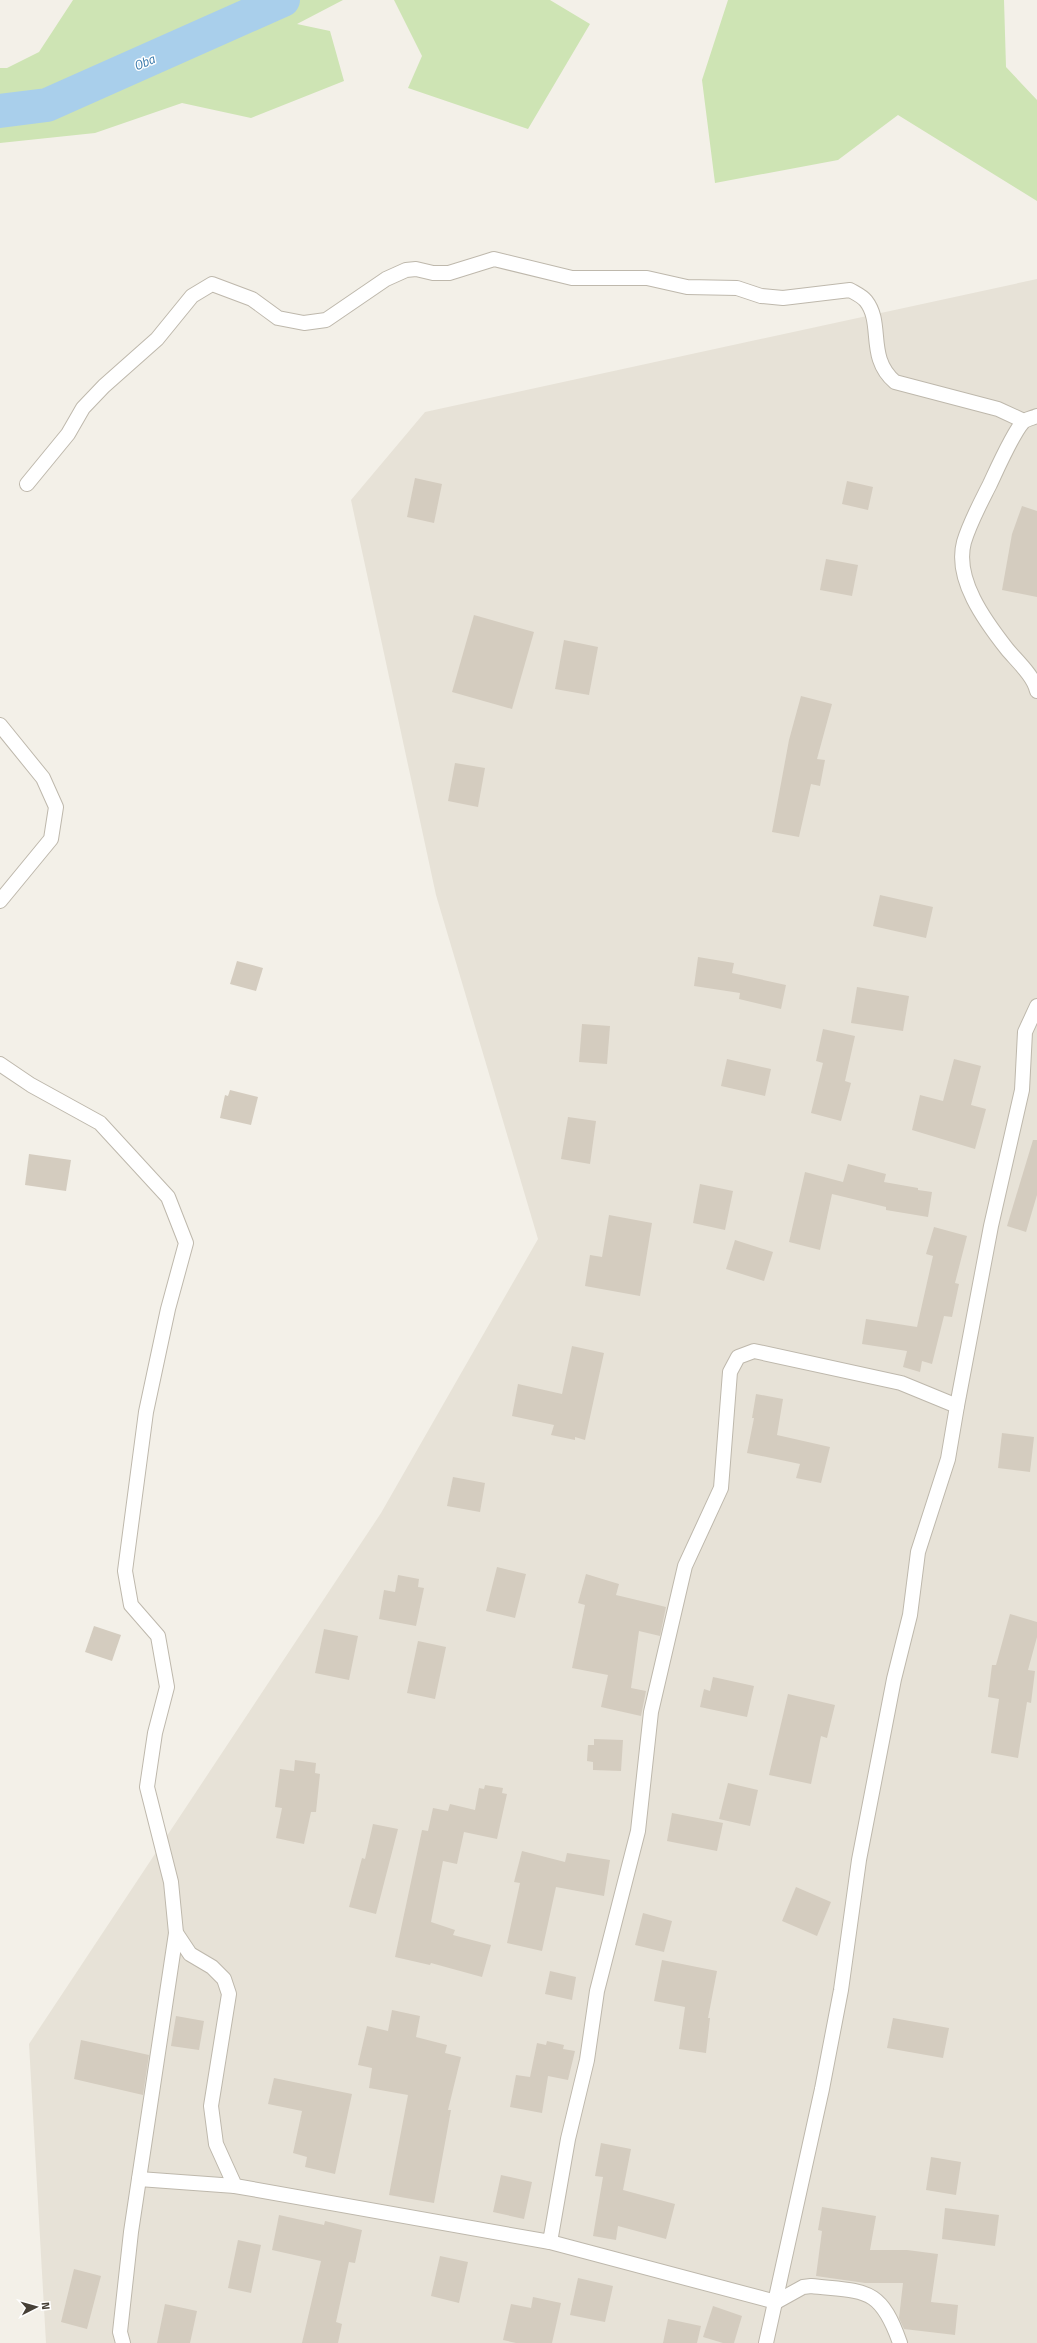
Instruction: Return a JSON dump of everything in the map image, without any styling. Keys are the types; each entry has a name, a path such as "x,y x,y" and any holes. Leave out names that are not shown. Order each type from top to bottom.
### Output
{"street":[{"path":"27,484 68,434 83,408 104,386 157,339 192,296 212,284 252,299 278,318 304,323 326,320 386,279 406,270 416,269 433,274 449,273 494,259 572,278 647,278 687,287 737,288 761,296 783,298 850,290 866,300 871,310 881,365 886,375 895,382 998,409 1024,421"},
{"path":"1037,416 1024,421 973,518 964,542 962,558 964,574 970,589 991,628 1024,670 1037,690"},
{"path":"0,725 43,778 56,807 51,839 0,901"},
{"path":"766,2343 822,2089 841,1990 858,1860 894,1678 910,1615 918,1552 948,1459 991,1226 1022,1090 1025,1032 1037,1006"},
{"path":"0,1064 31,1085 100,1123 168,1197 186,1243 168,1309 146,1412 125,1571 131,1605 158,1636 167,1687 155,1733 147,1787 171,1882 176,1933 139,2179 120,2332 124,2343"},
{"path":"550,2242 568,2139 587,2060 597,1991 638,1831 653,1704 684,1566 721,1488 730,1372 738,1357 754,1351 901,1383 957,1406"},
{"path":"176,1933 190,1954 212,1967 224,1979 229,1994 211,2106 216,2144 235,2186"},
{"path":"139,2179 235,2186 550,2242 776,2302 803,2287 811,2286 864,2292 883,2305 894,2324 900,2343"}],"shaded area":[{"path":"1037,279 1037,2343 46,2343 29,2044 381,1513 538,1239 436,895 351,500 425,412"}],"green space":[{"path":"73,0 343,0 297,24 330,31 344,81 251,118 182,103 95,133 0,143 0,68 7,68 39,52"},
{"path":"394,0 550,0 590,24 528,129 408,88 422,56"},
{"path":"728,0 1004,0 1006,67 1037,100 1037,201 898,115 838,160 715,183 702,80"}],"building":[{"path":"415,478 442,484 434,523 407,517"},
{"path":"847,481 873,487 868,510 842,504"},
{"path":"1022,506 1037,511 1037,597 1002,590 1012,534"},
{"path":"826,559 858,565 852,596 820,590"},
{"path":"474,615 534,632 512,709 452,692"},
{"path":"564,640 598,647 589,695 555,689"},
{"path":"801,696 832,704 817,759 825,760 820,786 811,784 799,837 772,832 789,740"},
{"path":"455,763 485,768 478,807 448,801"},
{"path":"880,895 933,907 926,938 873,926"},
{"path":"698,957 734,963 732,973 786,985 781,1009 739,999 740,993 694,986"},
{"path":"237,961 263,968 256,991 230,984"},
{"path":"857,987 909,996 903,1031 851,1023"},
{"path":"582,1024 610,1026 607,1064 579,1062"},
{"path":"823,1029 855,1036 845,1081 851,1083 841,1121 811,1113 823,1063 816,1061"},
{"path":"727,1059 771,1069 765,1096 721,1086"},
{"path":"954,1059 981,1066 971,1105 986,1109 975,1149 912,1130 920,1095 943,1101"},
{"path":"230,1090 258,1097 251,1125 220,1118 225,1095 228,1096"},
{"path":"568,1117 596,1121 590,1164 561,1159"},
{"path":"1033,1140 1037,1140 1037,1195 1026,1232 1007,1226"},
{"path":"29,1154 71,1160 66,1191 25,1185"},
{"path":"848,1164 886,1174 884,1182 932,1192 928,1217 886,1210 886,1207 832,1194 820,1250 789,1242 805,1172 843,1182"},
{"path":"700,1184 733,1191 725,1230 693,1223"},
{"path":"609,1215 652,1223 640,1296 585,1286 590,1255 602,1257"},
{"path":"934,1227 967,1236 955,1283 959,1284 952,1317 944,1316 932,1364 922,1361 920,1372 903,1367 907,1351 862,1344 866,1319 917,1327 933,1256 926,1254"},
{"path":"735,1240 773,1252 764,1281 726,1269"},
{"path":"572,1346 604,1353 585,1440 575,1437 575,1440 551,1435 554,1425 512,1416 518,1384 562,1394"},
{"path":"756,1394 783,1399 777,1435 830,1447 821,1483 796,1478 800,1464 747,1453 754,1418 752,1418"},
{"path":"1002,1433 1034,1437 1030,1472 998,1468"},
{"path":"453,1477 485,1483 480,1512 447,1506"},
{"path":"497,1567 526,1574 515,1618 486,1611"},
{"path":"586,1574 619,1584 616,1595 666,1607 660,1636 639,1631 631,1688 646,1691 641,1716 601,1707 608,1675 572,1668 585,1605 578,1603"},
{"path":"398,1575 419,1579 418,1587 424,1588 416,1626 379,1619 384,1590 395,1592"},
{"path":"1010,1614 1037,1622 1037,1637 1028,1670 1035,1671 1031,1703 1027,1702 1018,1758 991,1753 999,1699 988,1697 992,1665 996,1665"},
{"path":"94,1626 121,1635 112,1661 85,1652"},
{"path":"324,1629 358,1636 349,1680 315,1673"},
{"path":"418,1641 446,1647 435,1699 407,1693"},
{"path":"713,1677 754,1686 747,1717 700,1707 704,1689 710,1691"},
{"path":"788,1694 835,1705 827,1738 821,1736 811,1784 769,1775"},
{"path":"594,1739 623,1740 621,1771 593,1770 593,1762 587,1761 588,1745 594,1745"},
{"path":"295,1760 316,1763 315,1773 320,1774 316,1812 311,1812 304,1844 276,1838 282,1808 275,1807 280,1769 294,1771"},
{"path":"728,1783 758,1790 750,1826 719,1819"},
{"path":"485,1785 503,1788 502,1793 507,1794 497,1839 464,1832 457,1864 443,1861 431,1922 455,1930 453,1935 491,1945 482,1977 431,1963 430,1965 395,1957 422,1830 428,1831 433,1808 448,1811 450,1804 475,1810 479,1788 484,1789"},
{"path":"672,1813 723,1823 717,1851 667,1841"},
{"path":"373,1824 398,1829 376,1914 349,1907 362,1858 365,1859"},
{"path":"522,1851 565,1862 567,1853 610,1860 604,1896 556,1887 542,1951 507,1943 520,1883 514,1882"},
{"path":"796,1887 831,1902 817,1936 782,1921"},
{"path":"643,1913 672,1921 664,1952 635,1945"},
{"path":"662,1960 717,1971 708,2018 710,2018 706,2053 679,2049 685,2007 654,2001"},
{"path":"550,1971 576,1977 572,2000 545,1994"},
{"path":"392,2010 420,2016 416,2037 447,2045 445,2053 461,2057 448,2110 451,2110 434,2203 389,2195 408,2095 369,2088 372,2068 358,2065 367,2026 388,2031"},
{"path":"176,2016 204,2021 199,2050 171,2046"},
{"path":"893,2018 949,2028 943,2058 887,2048"},
{"path":"81,2040 149,2055 143,2095 74,2079"},
{"path":"547,2041 564,2045 563,2049 575,2051 568,2080 548,2076 542,2113 510,2107 516,2075 530,2077 537,2043 546,2045"},
{"path":"274,2078 352,2094 335,2174 305,2167 307,2157 293,2153 302,2111 268,2104"},
{"path":"601,2143 631,2149 623,2190 675,2204 666,2239 618,2226 616,2240 593,2236 603,2177 595,2176"},
{"path":"931,2157 961,2162 956,2195 926,2190"},
{"path":"501,2175 532,2182 524,2219 493,2212"},
{"path":"822,2207 876,2216 870,2250 907,2250 938,2254 931,2302 958,2305 955,2335 904,2329 899,2318 903,2283 865,2283 816,2276 822,2231 818,2230"},
{"path":"945,2208 999,2215 995,2246 942,2239"},
{"path":"279,2215 324,2225 325,2221 362,2230 355,2263 349,2262 336,2322 342,2324 338,2343 302,2343 321,2261 272,2250"},
{"path":"238,2240 261,2245 251,2293 228,2288"},
{"path":"440,2256 468,2262 459,2303 431,2296"},
{"path":"74,2269 101,2276 87,2329 61,2322"},
{"path":"578,2278 613,2286 605,2322 570,2315"},
{"path":"533,2297 561,2303 552,2343 516,2343 503,2340 511,2304 531,2308"},
{"path":"165,2304 197,2311 190,2343 157,2343"},
{"path":"713,2306 742,2316 734,2343 723,2343 703,2337"},
{"path":"668,2319 701,2326 697,2343 663,2343"}],"waterway":[{"name":"Oba","path":"0,111 47,105 283,0"}]}
